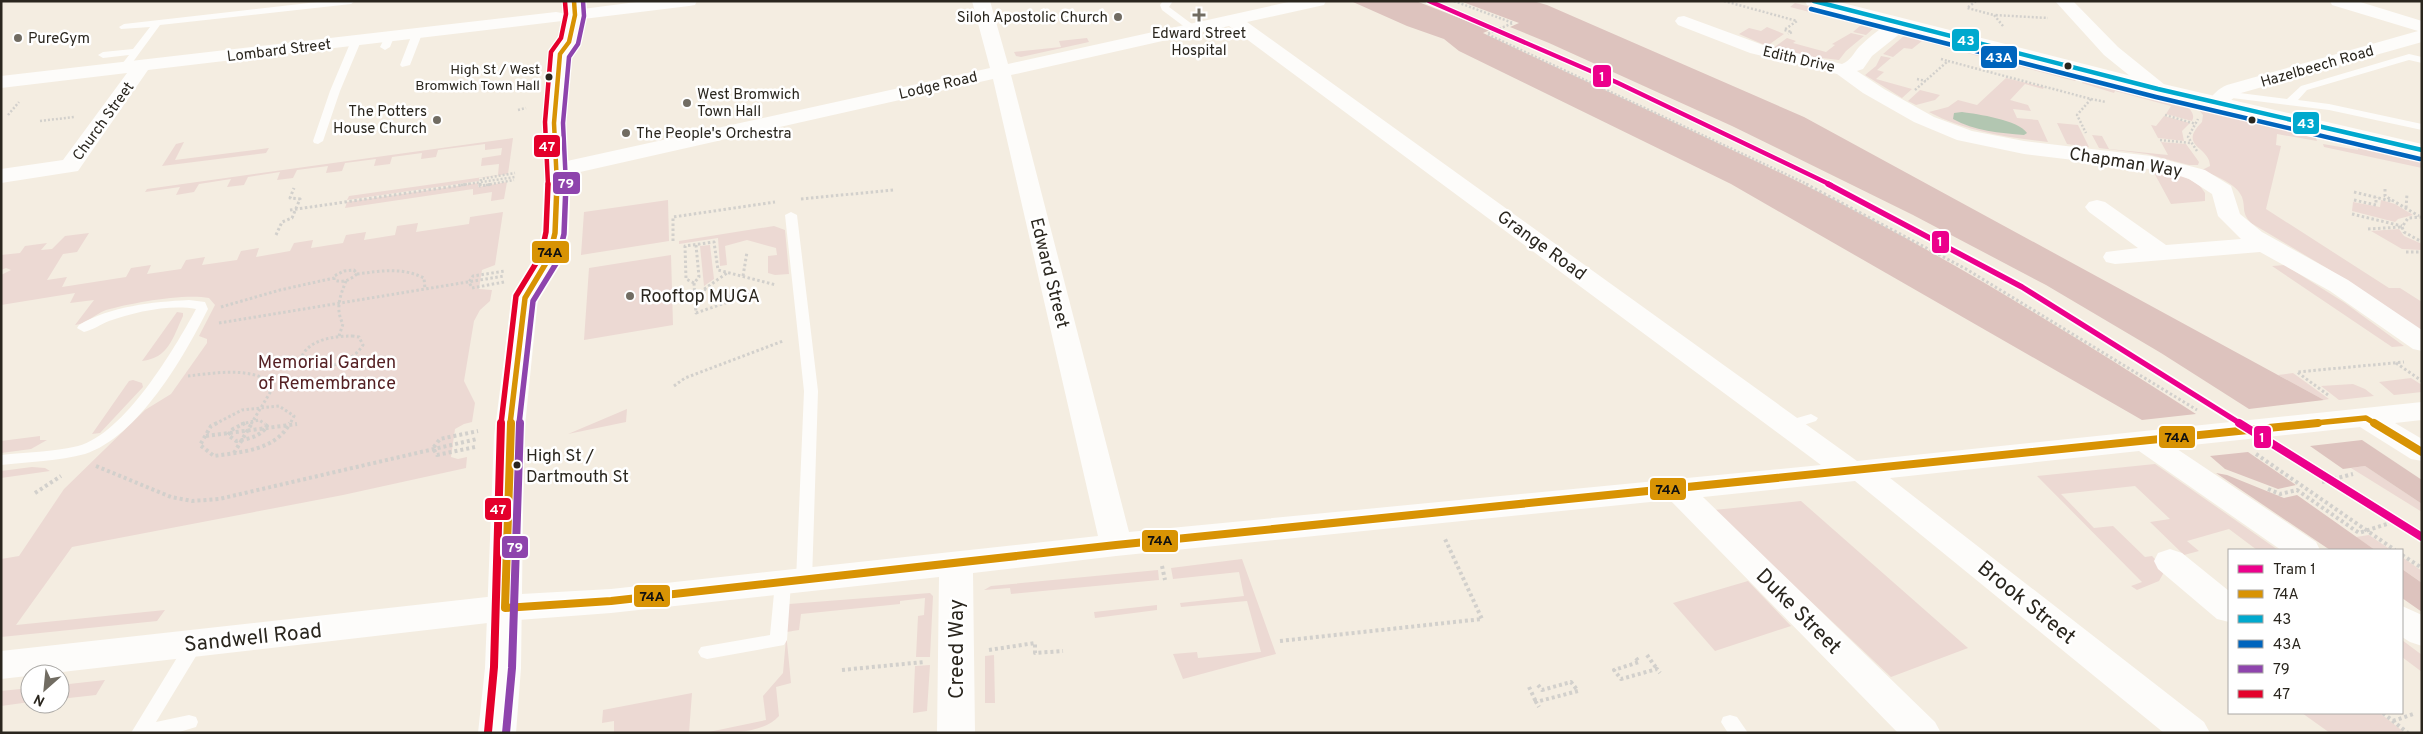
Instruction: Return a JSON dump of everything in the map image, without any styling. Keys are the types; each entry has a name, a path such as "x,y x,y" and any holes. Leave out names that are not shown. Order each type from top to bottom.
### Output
{"street":[{"path":"497,733 503,668 509,436 525,298 549,258 555,233 558,170 554,123 560,54 569,42 575,8 689,1"},
{"name":"Edward Street","path":"981,1 999,72 1017,130 1026,178 1116,545"},
{"name":"Lodge Road","path":"558,170 735,136 999,72 1318,1"},
{"path":"1813,1 2158,89 2221,98 2422,150"},
{"path":"2063,1 2111,51 2158,89"},
{"path":"2338,1 2422,27"},
{"path":"558,9 554,44 560,54"},
{"name":"Lombard Street","path":"1,82 134,62 356,41 387,42 417,34 558,9"},
{"name":"Grange Road","path":"1232,20 1788,426 1856,471"},
{"name":"Edith Drive","path":"1684,21 1783,57 1844,70 1856,65 1866,52 1901,24"},
{"name":"Hazelbeech Road","path":"2221,98 2422,36"},
{"name":"Church Street","path":"1,176 70,166 134,62"},
{"name":"Chapman Way","path":"1844,70 1886,99 1943,129 1966,136 2010,146 2152,162 2191,172 2215,184 2223,191 2225,206 2231,218 2263,244 2329,279 2417,352"},
{"path":"2097,207 2160,253"},
{"path":"2115,257 2263,244"},
{"name":"Sandwell Road","path":"1,665 505,608 611,601 956,565 1116,545 1856,471 2156,438 2347,412 2422,411"},
{"path":"2347,412 2422,452"},
{"path":"2156,438 2303,549"},
{"name":"Brook Street","path":"1856,471 2191,733"},
{"name":"Duke Street","path":"1677,489 1922,733"},
{"path":"2170,561 2228,609"},
{"name":"Creed Way","path":"956,565 956,733"},
{"path":"2403,620 2422,633"}],"lane":[{"path":"124,27 351,1"},
{"path":"1169,1 1164,5 1165,8 1193,29"},
{"path":"103,55 134,62 157,23"},
{"path":"405,65 417,34"},
{"path":"318,141 347,73 356,41"},
{"path":"2290,102 2304,88 2409,57 2422,60"},
{"path":"2221,98 2290,102 2392,116 2417,122"},
{"path":"707,652 778,640 793,582 811,391 791,214"},
{"path":"1,460 81,450 99,444 106,439 147,397 181,349 202,309 200,305 185,303 111,315 84,328"},
{"path":"1788,426 1811,418"},
{"path":"140,733 195,643"},
{"path":"144,733 189,722"}],"path":[{"path":"1454,1 1513,23 1488,34 1579,75 1807,184 1966,269 2114,357"},
{"path":"1724,1 1797,21 1784,30 1792,32 1785,37"},
{"path":"1976,1 1967,8 1994,15 2049,18"},
{"path":"1773,14 1777,12"},
{"path":"1994,15 2006,30"},
{"path":"1941,58 2106,102"},
{"path":"1911,94 1948,61"},
{"path":"1917,79 1926,81"},
{"path":"2090,141 2078,115 2091,99"},
{"path":"518,110 526,108"},
{"path":"2165,115 2196,124"},
{"path":"2198,152 2191,143 2189,133 2196,124 2199,115"},
{"path":"40,121 75,118"},
{"path":"2159,140 2191,143"},
{"path":"290,210 515,177"},
{"path":"276,235 282,222 292,218 300,199 290,198 294,188"},
{"path":"2385,189 2385,196 2421,217"},
{"path":"2354,192 2394,201"},
{"path":"2406,208 2407,194"},
{"path":"2354,200 2376,205 2376,197"},
{"path":"2352,214 2402,226"},
{"path":"2368,229 2402,226 2408,218 2421,217"},
{"path":"2402,226 2404,232 2422,242"},
{"path":"694,283 686,279 685,246 714,242 718,270 785,287"},
{"path":"696,245 699,277 694,283 696,314 754,293"},
{"path":"743,276 747,252"},
{"path":"2406,252 2422,252"},
{"path":"200,312 334,278 347,270 356,271 357,274"},
{"path":"334,278 335,281 346,281 357,274 398,270 410,272 424,278 425,289"},
{"path":"469,282 474,276 505,271"},
{"path":"695,295 728,272"},
{"path":"192,328 504,276"},
{"path":"339,336 343,324 337,316 337,304 346,281"},
{"path":"469,282 472,288 504,282"},
{"path":"704,289 736,299"},
{"path":"339,336 359,337 362,341 360,350 337,364 317,367 304,364 302,355 306,350 322,340 339,336"},
{"path":"674,386 685,378 790,339"},
{"path":"2347,412 2297,372 2396,363 2417,352"},
{"path":"2396,363 2422,381"},
{"path":"159,380 223,373 243,374 268,379 271,382 271,390 234,454"},
{"path":"279,406 294,416 284,435 254,451 234,454 214,456 200,446 211,426 242,410 260,408 279,406"},
{"path":"229,433 248,421 253,420 259,420 267,426 266,428"},
{"path":"205,436 297,424"},
{"path":"229,433 228,435 236,441 247,440 266,428"},
{"path":"433,448 440,439 478,431"},
{"path":"88,465 171,497 192,500 219,499 476,439"},
{"path":"433,448 437,455 475,447"},
{"path":"35,493 65,473"},
{"path":"2322,482 2353,474"},
{"path":"2280,494 2297,490 2359,532 2387,524"},
{"path":"1280,640 1482,619 1441,531"},
{"path":"2403,555 2422,568"},
{"path":"1161,561 1165,580"},
{"path":"986,650 1035,643 1035,653 1063,651"},
{"path":"1636,658 1639,662 1614,670 1620,679 1658,671 1647,655"},
{"path":"842,670 930,661"},
{"path":"1529,687 1538,704 1578,691 1571,682 1542,690 1538,685"},
{"path":"2384,714 2408,733"},
{"path":"2393,721 2413,714"}],"green space":[{"path":"1795,3 1871,22 1876,26 1866,35 1853,32 1861,25 1790,7"},
{"path":"1767,27 1784,34 1767,46 1739,34 1749,28 1761,31"},
{"path":"1851,33 1864,36 1846,51 1839,60 1805,56 1773,48 1787,38 1796,41 1793,43 1826,52 1835,45 1832,44"},
{"path":"1912,34 2013,59 2008,64 1922,41 1912,49 1904,48 1893,57 1883,54 1905,35"},
{"path":"1087,38 1089,42 1021,57 1016,56 1014,52 1061,47 1059,41"},
{"path":"1881,56 1891,58 1877,70 1884,72 1876,79 1912,89 1902,98 1865,75 1876,66"},
{"path":"2019,61 2080,76 2075,81 2014,65"},
{"path":"2006,78 2044,87 2043,89 2025,84 2010,100 2028,105 2031,111 2013,109 2017,118 2038,120 2048,142 2002,136 1972,129 1929,112 1948,107 1958,100 1977,105"},
{"path":"2086,78 2185,103 2192,112 2192,121 2166,114 2171,106 2115,91 2114,93 2082,83"},
{"path":"1920,90 1940,95 1935,100 1916,105 1908,101"},
{"path":"2204,109 2315,135 2317,141 2277,134 2276,145 2281,146 2266,209 2389,288 2400,288 2422,302 2422,331 2330,270 2251,223 2245,213 2242,197 2239,192 2225,180 2202,170 2210,166 2209,159 2194,142 2193,137 2195,130 2202,122 2203,115 2199,110"},
{"path":"2164,116 2190,123 2182,131 2184,141 2158,138 2151,125 2156,126"},
{"path":"2057,123 2078,125 2089,147 2067,144"},
{"path":"2092,135 2102,136 2109,149 2168,155 2161,142 2186,144 2199,162 2198,165 2189,165 2147,154 2099,148"},
{"path":"2322,137 2422,159 2422,168 2324,147 2323,144 2358,150 2358,148"},
{"path":"513,138 508,174 479,178 479,181 347,200 349,196 498,175 499,164 481,166 482,158 501,155 502,148 485,150 485,144 438,150 436,157 421,159 422,153 392,157 390,164 374,166 376,159 345,163 342,171 326,173 328,166 297,170 293,178 277,180 280,172 248,177 244,185 227,187 231,179 199,184 194,192 176,195 180,187 145,192 147,189"},
{"path":"184,142 175,160 269,148 266,153 162,166 176,144"},
{"path":"2152,169 2182,176 2196,183 2205,193 2205,201 2171,204"},
{"path":"507,182 504,199 491,201 492,192 473,195 473,189 345,208 347,202 478,183 478,187"},
{"path":"668,200 669,241 581,255 584,212"},
{"path":"2381,200 2395,204 2413,215 2398,219 2395,222 2352,211 2353,202 2380,207"},
{"name":"Memorial Garden of Remembrance","path":"503,212 495,265 482,270 479,289 492,290 490,301 480,310 474,321 464,381 475,403 472,422 455,429 451,457 458,459 467,457 466,468 343,495 72,547 16,625 165,610 157,621 1,637 1,559 19,556 64,489 145,410 171,394 207,343 207,339 199,336 215,305 209,298 199,297 129,304 106,310 83,323 75,325 94,300 70,303 75,293 1,305 1,275 11,270 6,268 1,270 1,255 20,253 25,246 47,243 41,250 52,249 65,236 89,233 77,252 63,254 47,280 67,277 62,287 126,277 131,268 151,265 147,274 181,269 186,260 205,257 202,265 237,260 241,251 259,248 256,257 290,251 294,243 313,240 311,248 343,243 346,235 366,232 364,240 395,235 397,226 418,223 416,232 469,224 470,217"},
{"path":"774,226 785,230 789,274 775,275 768,273 768,256 777,255 776,248 747,240 725,246 727,265 720,266 718,238 679,244 679,241"},
{"path":"2399,229 2404,236 2422,244 2422,250 2402,249 2371,231"},
{"path":"710,245 714,279 704,286 700,246"},
{"name":"Rooftop MUGA","path":"671,255 673,325 584,340 589,268"},
{"path":"2285,265 2345,303 2404,346 2392,347 2272,266"},
{"path":"177,312 183,313 183,316 169,345 158,356 142,361"},
{"path":"2293,373 2329,399 2324,400 2278,375"},
{"path":"2411,378 2422,385 2422,392 2394,395 2379,382"},
{"path":"133,380 142,383 143,387 100,433 92,434 129,381"},
{"path":"2353,384 2365,389 2374,396 2339,400 2321,386"},
{"path":"627,409 626,422 568,434"},
{"path":"40,436 40,440 47,440 31,449 1,453 1,441"},
{"path":"2155,464 2277,549 2256,549 2229,529 2187,541 2199,551 2184,555 2150,522 2170,519 2135,486 2061,494 2094,528 2113,526 2145,557 2152,556 2161,565 2163,574 2159,581 2137,590 2131,586 2142,582 2037,476"},
{"path":"2365,466 2422,504 2422,512 2351,468"},
{"path":"32,467 45,468 50,471 1,478 1,471"},
{"path":"1801,501 1968,648 1891,677 1714,510"},
{"path":"2369,535 2390,549 2374,549 2356,537"},
{"path":"2403,558 2422,571 2422,583 2403,570"},
{"path":"1242,559 1276,654 1183,679 1173,654 1197,652 1198,658 1261,652 1247,601 1181,607 1180,603 1244,596 1239,572 1173,579 1171,568"},
{"path":"1158,570 1159,580 1011,594 1010,588 984,590 991,586"},
{"path":"1748,581 1791,626 1715,651 1673,603"},
{"path":"930,593 933,596 930,657 916,657 918,616 924,615 925,598 900,601 900,604 801,614 799,630 787,632 789,604"},
{"path":"1157,605 1157,610 1095,618 1094,612"},
{"path":"786,635 791,683 776,687 779,716 772,722 755,729 704,733 766,720 763,696 783,673"},
{"path":"2403,641 2422,655 2422,672 2403,658"},
{"path":"994,655 995,703 985,703 985,656"},
{"path":"930,665 927,711 913,713 915,666"},
{"path":"105,680 96,695 70,698 70,684"},
{"path":"20,689 20,703 1,706 1,691"},
{"path":"692,693 689,733 614,733 614,721 602,723 603,710"},
{"path":"2303,714 2381,714 2405,733 2330,733"}],"shaded area":[{"path":"1416,1 1490,30 1483,33 1803,184 1954,265 2100,353 2196,414 2142,420 1731,184 1459,51 1444,39 1407,26 1353,2"},
{"path":"1460,1 1533,1 1547,5 1804,117 2324,400 2249,409 2161,353 2046,285 1913,215 1732,126 1510,27 1519,23"},
{"path":"1962,112 2007,121 2023,128 2027,133 2024,135 1987,131 1953,119 1954,113"},
{"path":"2362,440 2422,480 2422,504 2365,466 2343,469 2310,446"},
{"path":"2248,452 2296,485 2278,489 2225,469 2210,456"},
{"path":"2216,473 2227,475 2284,498 2297,495 2374,549 2329,549"},
{"path":"2403,570 2422,583 2422,612 2403,599"}],"tram line":[{"name":"1","path":"1429,1 1616,82 1858,198 1941,242 2022,287 2422,537"}],"transit line":[{"name":"74A","path":"574,1 575,15 569,42 560,54 554,123 558,170 555,233 549,258 525,298 509,436 505,608 611,601 1116,545 2366,418 2422,452"},
{"name":"79","path":"506,733 512,668 518,437 533,301 557,262 564,234 567,170 563,123 569,57 578,44 584,16 583,1"},
{"name":"43","path":"1814,1 2158,89 2422,150"},
{"name":"47","path":"488,732 494,667 500,435 516,296 541,255 546,232 549,170 545,122 551,52 561,38 566,14 565,2"},
{"name":"43A","path":"1811,9 2156,97 2420,159"}],"place":[{"name":"Edward Street Hospital","path":"1199,15"},
{"name":"Siloh Apostolic Church","path":"1118,17"},
{"name":"PureGym","path":"18,38"},
{"name":"High St / West Bromwich Town Hall","path":"549,77"},
{"name":"West Bromwich Town Hall","path":"687,103"},
{"name":"The Potters House Church","path":"437,120"},
{"name":"The People's Orchestra","path":"626,133"},
{"name":"Rooftop MUGA","path":"630,296"},
{"name":"High St / Dartmouth St","path":"517,465"}]}
